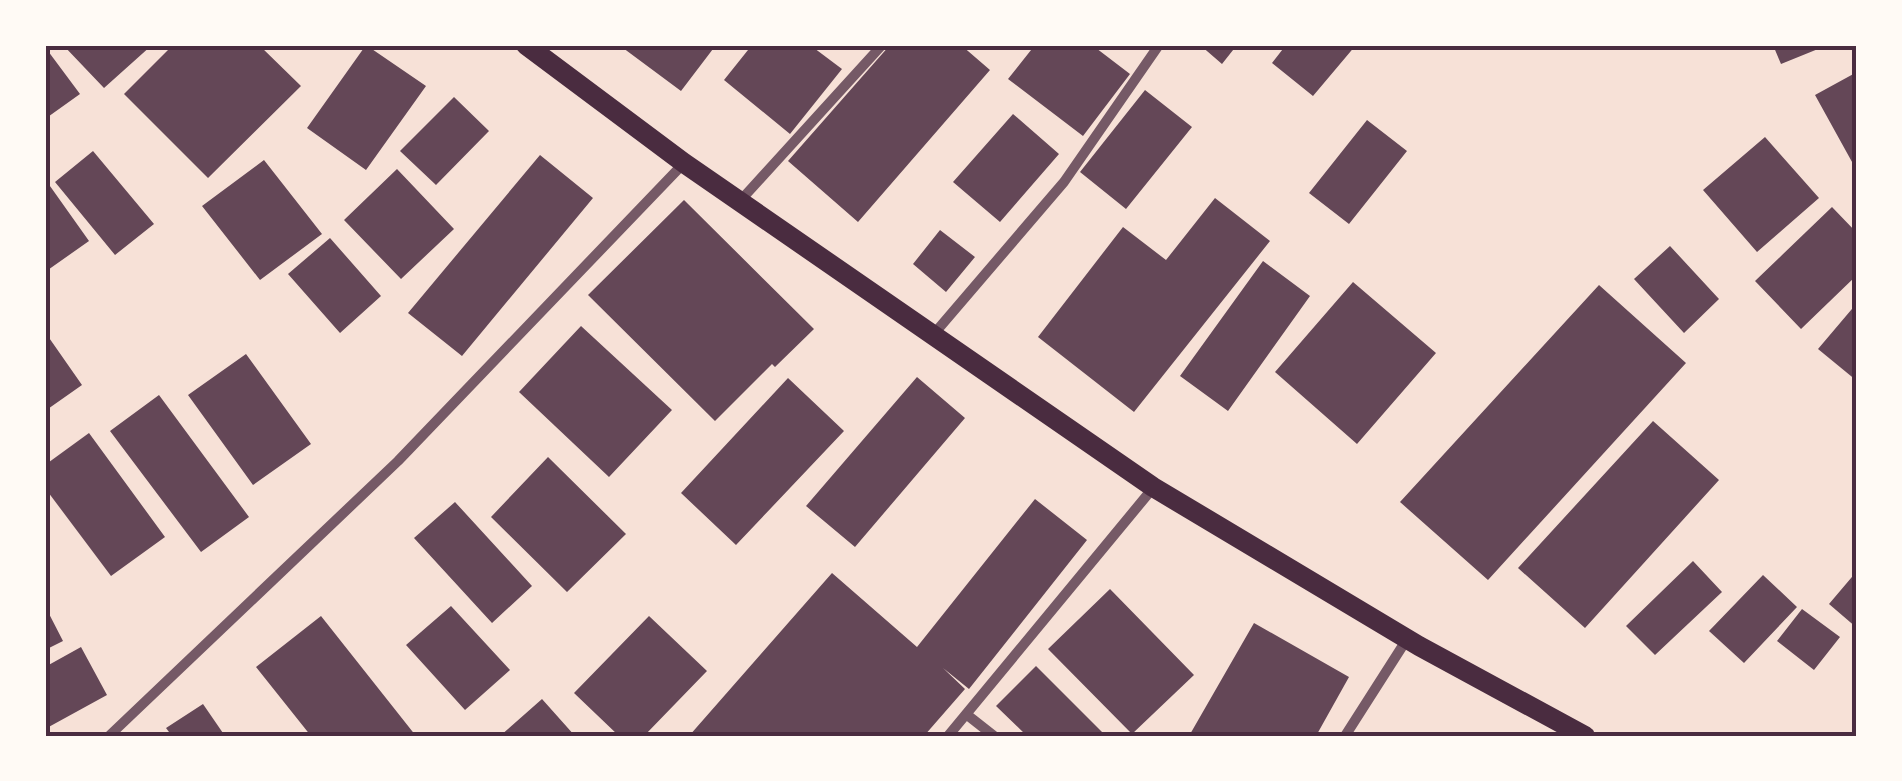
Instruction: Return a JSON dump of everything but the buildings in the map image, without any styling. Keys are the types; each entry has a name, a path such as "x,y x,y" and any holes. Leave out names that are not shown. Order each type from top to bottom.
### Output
{"main road":[{"path":"526,45 684,164 1153,487 1407,640 1585,736"}],"street":[{"path":"740,202 882,45"},
{"path":"932,336 1064,182 1159,45"},
{"path":"109,736 398,461 684,164"},
{"path":"948,736 1153,487"},
{"path":"1345,736 1407,640"},
{"path":"966,714 994,736"}]}
